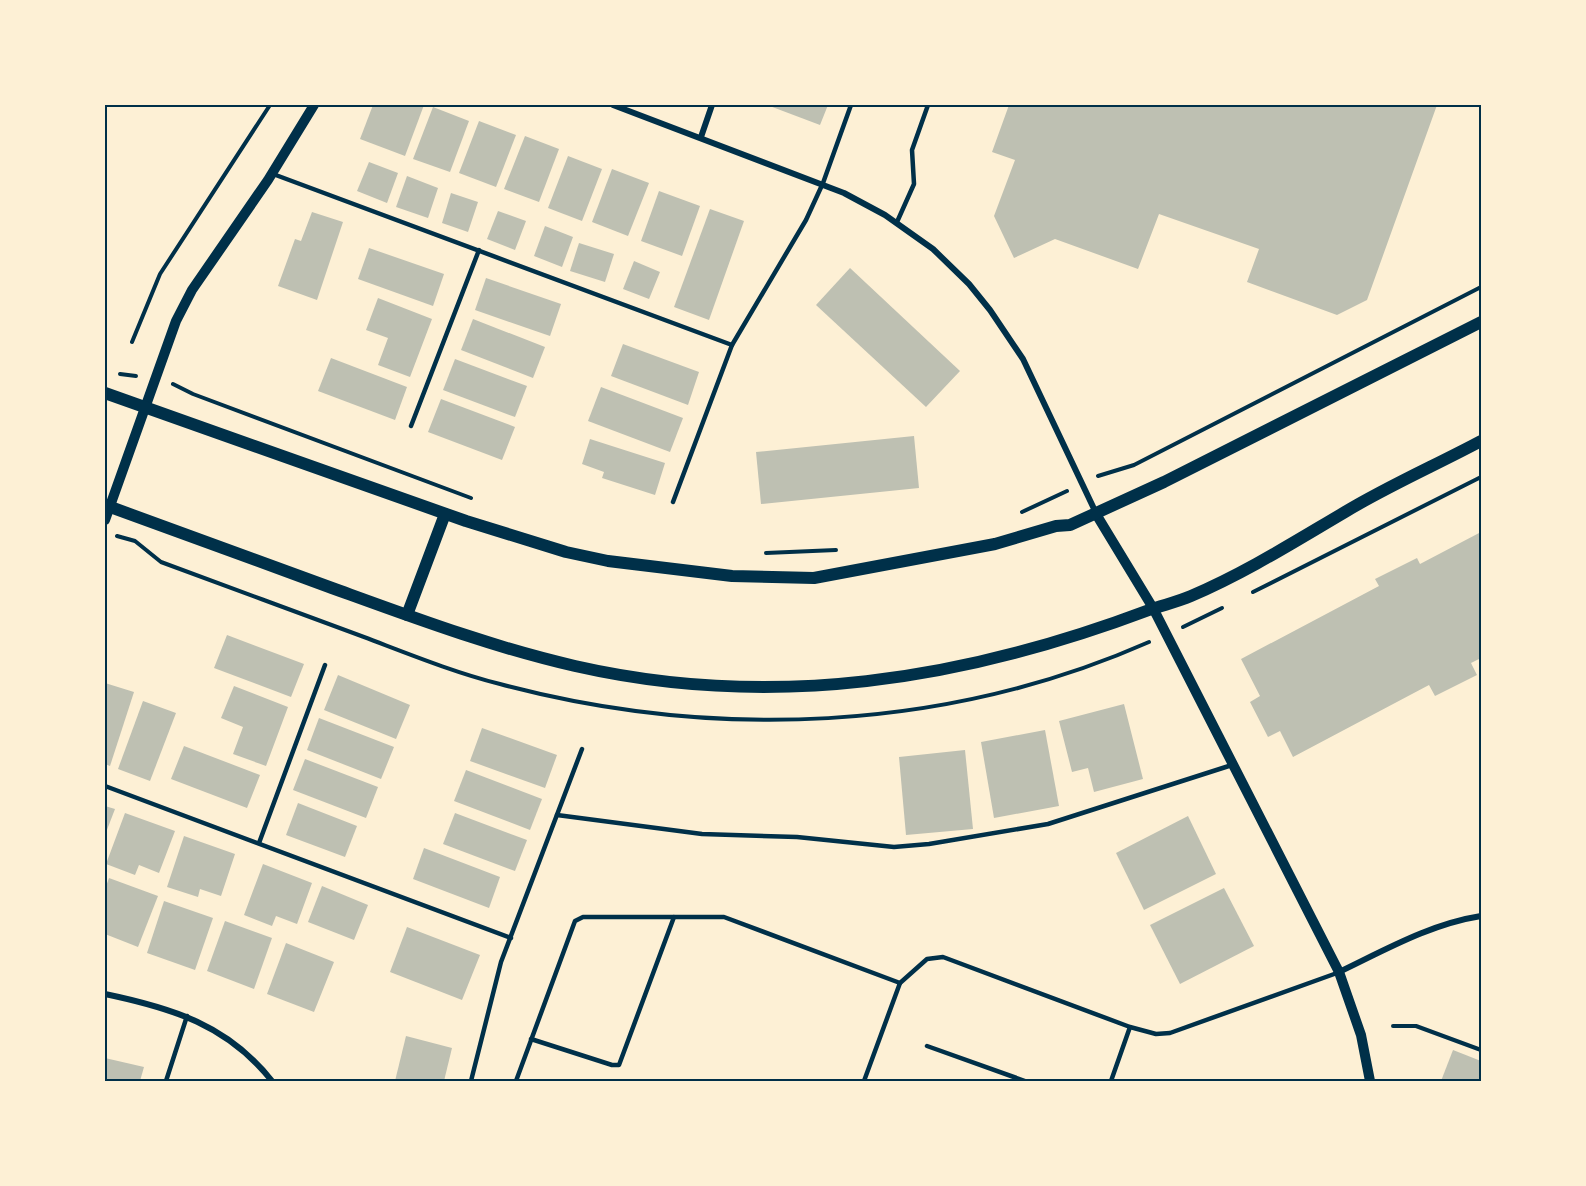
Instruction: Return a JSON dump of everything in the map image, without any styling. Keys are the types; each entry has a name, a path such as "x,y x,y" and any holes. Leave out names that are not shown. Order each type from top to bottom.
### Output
{"main road":[{"path":"105,393 445,514 566,552 608,561 732,576 814,578 995,544 1056,526 1070,525 1481,322"},
{"path":"107,506 407,615 492,643 579,667 666,680 760,686 856,682 941,672 1032,650 1188,597 1250,568 1347,511 1481,441"},
{"path":"407,615 445,514"}],"street":[{"path":"105,520 107,506 146,408 176,321 192,290 272,174 314,105"},
{"path":"613,105 823,183 866,203 897,222 933,249 959,273 1005,330 1023,359 1096,514 1153,608 1339,972 1361,1035 1370,1081"},
{"path":"700,137 712,105"},
{"path":"1339,972 1431,928 1451,921 1481,916"},
{"path":"105,994 187,1016 241,1049 272,1081"}],"lane":[{"path":"673,502 732,345 806,220 823,183 851,105"},
{"path":"897,222 914,184 912,150 928,105"},
{"path":"272,174 732,345"},
{"path":"411,426 479,250"},
{"path":"259,843 325,665"},
{"path":"471,1081 484,1026 511,938 582,749"},
{"path":"557,815 702,834 797,837 894,847 929,844 1048,824 1233,765"},
{"path":"105,786 511,938"},
{"path":"516,1081 575,921 584,917 724,917 900,983"},
{"path":"531,1039 612,1065 619,1065 674,917"},
{"path":"864,1081 900,983 927,959 943,957 1130,1027 1156,1034 1170,1033 1339,972"},
{"path":"166,1081 187,1016"},
{"path":"1111,1081 1130,1027"},
{"path":"927,1046 1025,1081"}],"path":[{"path":"132,342 160,274 270,105"},
{"path":"1099,475 1134,465 1481,287"},
{"path":"171,384 482,502"},
{"path":"1251,594 1481,477"},
{"path":"1015,514 1044,503"},
{"path":"764,553 847,549"},
{"path":"1199,619 1230,604"},
{"path":"1393,1026 1416,1026 1481,1050"}],"building":[{"path":"373,105 424,105 405,156 360,139"},
{"path":"767,105 828,105 820,125"},
{"path":"1009,105 1437,105 1367,300 1337,315 1247,282 1259,249 1159,214 1138,269 1055,239 1014,258 994,216 1015,160 992,152"},
{"path":"433,107 469,121 450,172 413,159"},
{"path":"479,121 516,135 496,187 459,173"},
{"path":"525,136 559,149 539,202 504,189"},
{"path":"568,156 602,169 582,221 548,208"},
{"path":"369,162 398,173 387,203 357,191"},
{"path":"612,169 649,183 628,236 592,222"},
{"path":"407,176 438,188 428,218 396,207"},
{"path":"659,191 700,206 682,256 641,241"},
{"path":"451,193 478,202 468,232 442,223"},
{"path":"710,209 744,221 709,320 674,307"},
{"path":"498,211 526,221 515,250 487,239"},
{"path":"312,212 343,222 317,300 278,286 295,239 301,241"},
{"path":"545,226 573,237 562,267 534,256"},
{"path":"579,243 614,254 605,282 570,271"},
{"path":"369,248 444,274 433,306 358,279"},
{"path":"634,261 660,272 649,299 623,289"},
{"path":"850,268 960,371 926,407 816,305"},
{"path":"486,278 561,304 550,336 475,310"},
{"path":"378,298 432,319 410,377 378,365 388,338 366,330"},
{"path":"473,319 545,347 533,378 461,350"},
{"path":"623,344 699,372 688,405 611,376"},
{"path":"331,358 407,387 395,420 318,391"},
{"path":"455,359 527,386 515,417 443,390"},
{"path":"601,387 683,418 670,452 588,421"},
{"path":"441,399 515,427 502,460 428,432"},
{"path":"914,436 919,488 761,504 756,452"},
{"path":"590,439 665,463 655,495 602,478 604,472 582,464"},
{"path":"1481,532 1481,658 1471,663 1477,675 1435,696 1429,685 1293,757 1280,731 1268,737 1250,702 1260,696 1241,659 1379,586 1375,579 1417,558 1420,564"},
{"path":"227,635 304,664 291,697 214,668"},
{"path":"338,675 410,705 396,739 324,710"},
{"path":"105,683 134,692 110,766 105,764"},
{"path":"234,686 288,707 266,766 233,754 243,727 221,718"},
{"path":"143,701 176,713 150,781 118,769"},
{"path":"1124,704 1143,779 1094,792 1088,768 1072,772 1059,721"},
{"path":"319,718 394,747 381,779 307,750"},
{"path":"482,728 557,755 545,788 470,761"},
{"path":"1045,730 1059,806 994,818 981,742"},
{"path":"184,746 260,775 247,808 171,779"},
{"path":"965,750 973,829 906,835 899,757"},
{"path":"305,759 378,787 366,818 293,790"},
{"path":"466,770 542,799 530,830 454,801"},
{"path":"298,803 357,826 345,857 286,835"},
{"path":"105,806 115,809 105,835"},
{"path":"125,813 175,831 159,873 139,865 135,875 106,864"},
{"path":"455,813 527,840 515,871 443,844"},
{"path":"1188,816 1216,874 1144,910 1116,853"},
{"path":"184,836 235,854 221,896 200,889 198,897 167,887"},
{"path":"424,848 500,877 489,908 413,879"},
{"path":"263,864 312,883 297,924 276,916 272,926 244,915"},
{"path":"109,878 158,896 138,947 105,934 105,889"},
{"path":"322,886 368,905 354,940 308,922"},
{"path":"1224,888 1254,946 1180,984 1150,925"},
{"path":"164,901 213,918 195,970 147,953"},
{"path":"225,921 272,938 254,989 207,971"},
{"path":"407,927 480,955 462,1000 390,972"},
{"path":"286,943 334,962 314,1012 267,994"},
{"path":"406,1036 452,1048 444,1081 395,1081"},
{"path":"1453,1050 1481,1061 1480,1081 1441,1081"},
{"path":"105,1058 144,1067 140,1081 105,1081"}]}
